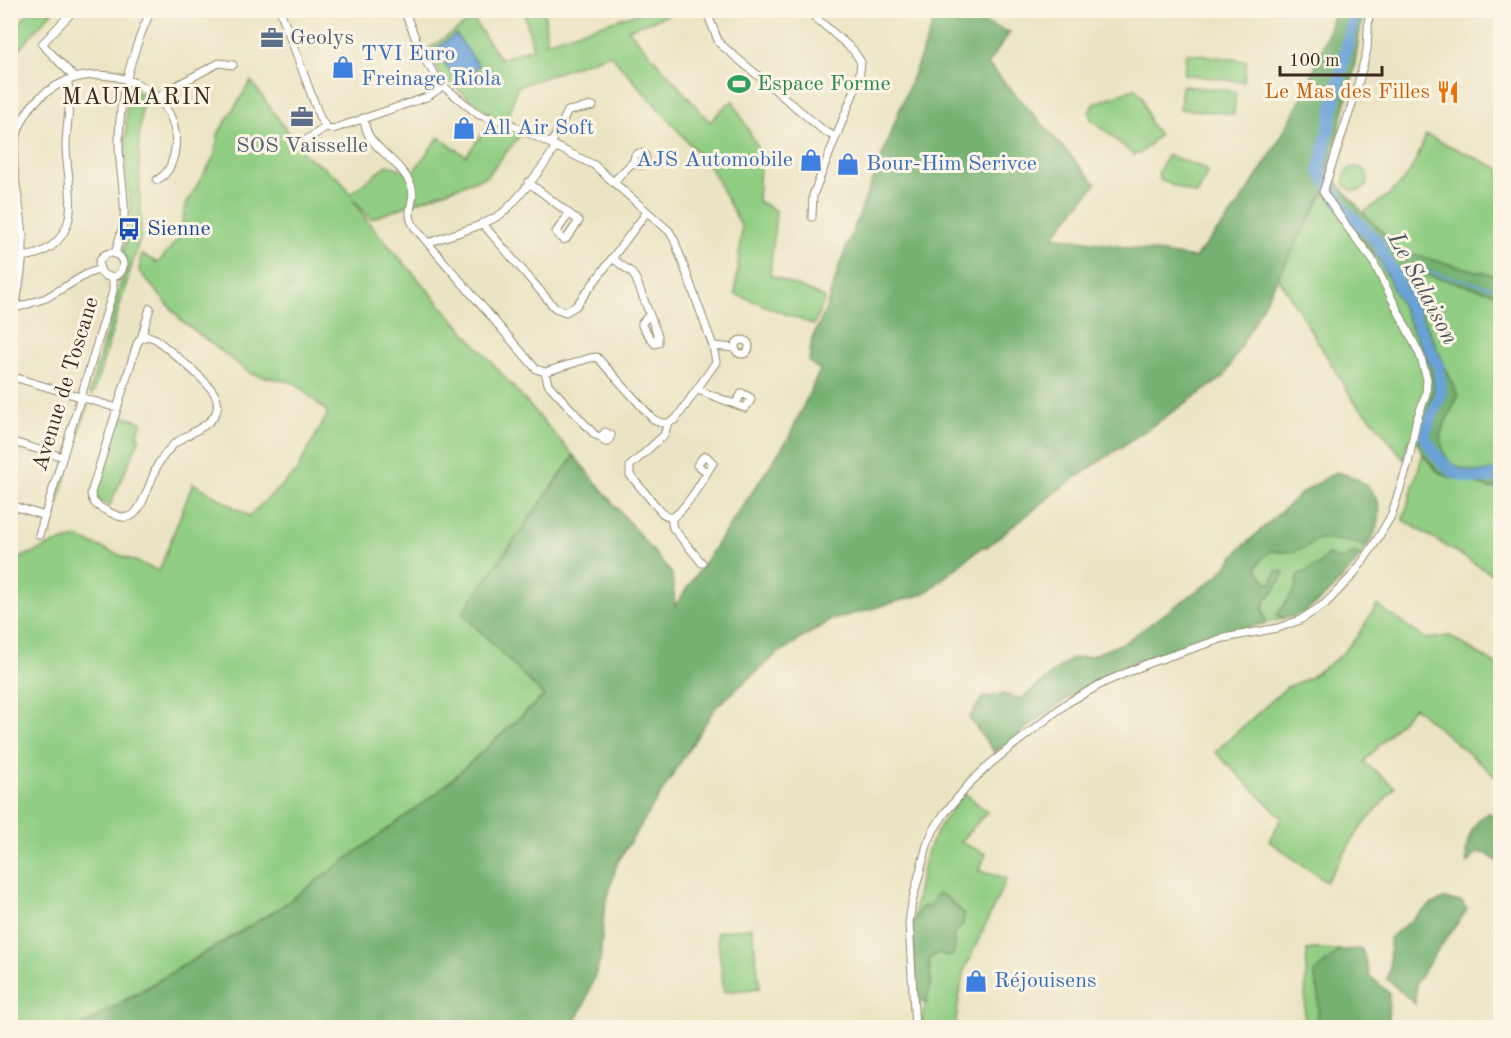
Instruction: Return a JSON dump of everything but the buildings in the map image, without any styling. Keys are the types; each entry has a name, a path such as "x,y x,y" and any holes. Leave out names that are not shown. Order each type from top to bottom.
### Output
{"street":[{"path":"23,256 34,255 52,246 66,229 71,216 72,205 66,149 71,79 42,44 74,10"},
{"path":"115,254 124,219 118,139 119,116 134,51 151,10"},
{"path":"280,10 320,118 326,127 333,129 427,97 443,86"},
{"path":"363,118 370,137 411,184 413,196 408,211 410,219 536,369 545,372 597,357 653,419 661,423 668,423 676,419 716,362 713,346 674,239 669,231 594,165 508,123 479,115 443,86 424,59 404,10"},
{"path":"706,10 719,43 823,130 835,137"},
{"path":"807,10 858,56 861,62 859,79 813,195 812,217"},
{"path":"915,1028 909,923 912,902 933,831 971,782 1048,717 1067,703 1105,682 1149,663 1224,639 1278,628 1300,620 1325,604 1353,575 1391,516 1408,464 1416,422 1426,394 1426,379 1419,355 1372,259 1323,192 1356,92 1367,50 1369,10"},
{"path":"158,98 168,90 219,63 233,65"},
{"path":"100,269 46,298 13,309 23,256 22,218 13,170 12,146 22,119 52,88 71,79 103,74 126,78 145,87 158,98 171,118 175,141 173,156 168,172 157,180"},
{"path":"428,243 482,223 507,210 553,145 568,111 593,106"},
{"path":"306,140 323,132 326,127"},
{"path":"613,182 634,161"},
{"path":"528,182 569,214"},
{"path":"482,223 559,311 566,312 576,306 647,212"},
{"path":"115,254 121,259 123,267 120,273 113,278 106,277 99,263 103,257 115,254"},
{"path":"612,258 634,275 649,315"},
{"name":"Avenue de Toscane","path":"39,535 113,291 113,278"},
{"path":"141,339 148,336 156,339 208,384 215,394 217,407 209,422 182,438 163,457 138,510 129,517 120,517 99,507 91,496 150,308"},
{"path":"713,346 735,348"},
{"path":"545,372 548,384 595,435 601,437"},
{"path":"10,376 117,408"},
{"path":"698,390 735,404"},
{"path":"668,423 664,435 633,463 629,471 632,479 654,505 664,515 671,518"},
{"path":"10,441 63,457"},
{"path":"671,518 678,513 707,472"},
{"path":"10,505 45,516"},
{"path":"671,518 673,528 702,563"}],"green space":[{"path":"30,11 53,11 11,58 11,32"},
{"path":"524,11 545,11 546,42 644,11 680,11 628,29 710,122 733,101 757,146 760,165 758,201 776,211 770,275 825,298 814,325 735,294 742,228 710,167 610,54 517,87 508,119 521,134 487,176 371,219 352,198 368,222 574,456 462,613 544,695 438,792 278,909 80,1027 11,1027 10,559 18,559 55,543 78,538 159,571 193,483 249,516 296,472 328,413 295,383 251,374 182,321 139,271 141,254 158,263 179,238 186,204 214,157 219,132 251,81 304,154 339,178 350,194 387,165 413,172 439,137 466,156 489,125 489,113 440,74 428,49 473,19 500,59 533,48"},
{"path":"938,11 952,11 1010,32 988,64 1096,184 1053,236 1195,258 1236,208 1294,114 1317,63 1334,11 1363,11 1353,75 1328,171 1363,213 1402,252 1500,277 1500,294 1402,269 1458,396 1440,434 1445,455 1457,466 1472,471 1500,468 1500,485 1491,489 1449,477 1436,470 1423,454 1418,444 1433,388 1430,366 1380,261 1325,191 1224,377 1061,488 924,594 831,620 778,653 715,708 617,863 604,911 600,961 584,1005 573,1024 566,1028 80,1028 278,909 438,792 544,696 462,613 574,456 672,574 675,606 788,439 820,370 809,362 812,339 826,309 840,264"},
{"path":"1186,53 1247,61 1244,82 1184,74"},
{"path":"1182,86 1236,91 1234,114 1180,109"},
{"path":"127,88 143,94 139,140 141,235 93,395 89,393 126,269 127,262 123,251 132,222 125,159"},
{"path":"1135,88 1142,96 1150,123 1159,135 1141,153 1134,155 1091,119 1089,113 1093,104"},
{"path":"1426,135 1500,169 1500,277 1402,252 1363,213 1403,181 1421,150"},
{"path":"1167,156 1206,169 1207,173 1198,193 1194,194 1160,180 1158,173"},
{"path":"1356,167 1365,170 1368,179 1365,188 1356,191 1347,188 1344,179 1347,170"},
{"path":"1325,190 1348,223 1380,261 1430,366 1433,388 1418,444 1409,440 1404,459 1371,418 1355,403 1277,275"},
{"path":"1401,268 1500,294 1500,468 1472,471 1457,466 1445,455 1440,434 1458,396"},
{"path":"88,403 49,536 45,534 82,405"},
{"path":"119,415 142,422 137,436 140,438 110,505 100,502 94,496"},
{"path":"1423,454 1434,468 1449,477 1491,489 1500,485 1500,579 1403,520"},
{"path":"1336,472 1359,480 1368,487 1378,502 1380,511 1377,528 1367,546 1346,541 1318,539 1296,551 1271,551 1262,558 1256,568 1266,582 1272,584 1276,571 1284,572 1264,604 1266,623 1175,648 1108,675 1052,709 995,753 969,718 982,698 1003,694 1021,699 1070,659 1091,656 1125,642 1219,575 1239,550 1300,494"},
{"path":"1318,539 1346,541 1367,546 1360,557 1354,552 1345,560 1324,561 1298,575 1296,589 1277,615 1284,619 1266,623 1264,605 1275,591 1272,584 1266,582 1256,568 1262,558 1271,550 1296,551"},
{"path":"1354,552 1360,557 1345,576 1311,608 1287,617 1277,615 1296,589 1298,575 1319,565 1327,554 1341,559 1347,558"},
{"path":"1377,605 1426,639 1450,636 1500,667 1500,780 1414,707 1364,762 1395,787 1357,833 1326,882 1269,841 1282,818 1215,752 1287,687 1309,678 1340,656 1356,638"},
{"path":"965,793 987,812 960,842 986,854 979,871 1007,878 963,973 955,1027 926,1027 921,1021 931,983 929,959 939,952 955,949 953,936 964,914 945,896 921,908 913,921 923,866 930,845 945,818"},
{"path":"1487,813 1495,815 1500,821 1500,852 1497,861 1485,853 1477,853 1467,863 1470,835"},
{"path":"937,894 945,896 964,914 963,924 953,936 955,949 952,956 946,957 939,952 929,959 931,983 926,1003 919,1002 915,998 913,921 921,908 929,906"},
{"path":"1444,899 1462,902 1467,910 1416,983 1415,1004 1387,979 1390,968 1389,938 1432,904"},
{"path":"752,927 760,988 724,992 717,932"},
{"path":"1362,949 1370,976 1389,993 1388,1027 1322,1027 1317,1019 1319,994 1314,973 1340,950"},
{"path":"1307,950 1340,950 1314,973 1319,994 1317,1019 1322,1027 1304,1028"}],"water":[{"path":"456,34 479,66 458,82 435,50"}],"waterway":[{"name":"Le Salaison","path":"1355,10 1319,171 1345,210 1377,241 1439,368 1441,393 1424,435 1431,447 1446,466 1464,477 1487,478 1500,474"},
{"path":"1389,267 1425,271 1500,289"}],"place":[{"name":"Geolys","path":"272,38"},
{"name":"TVI Euro Freinage Riola","path":"343,67"},
{"name":"Espace Forme","path":"739,84"},
{"name":"Le Mas des Filles","path":"1448,92"},
{"name":"SOS Vaisselle","path":"302,117"},
{"name":"All Air Soft","path":"464,128"},
{"name":"AJS Automobile","path":"811,160"},
{"name":"Bour-Him Serivce","path":"848,164"},
{"name":"Sienne","path":"129,229"},
{"name":"Réjouisens","path":"976,981"}],"district":[{"name":"MAUMARIN","path":"137,98"}]}
